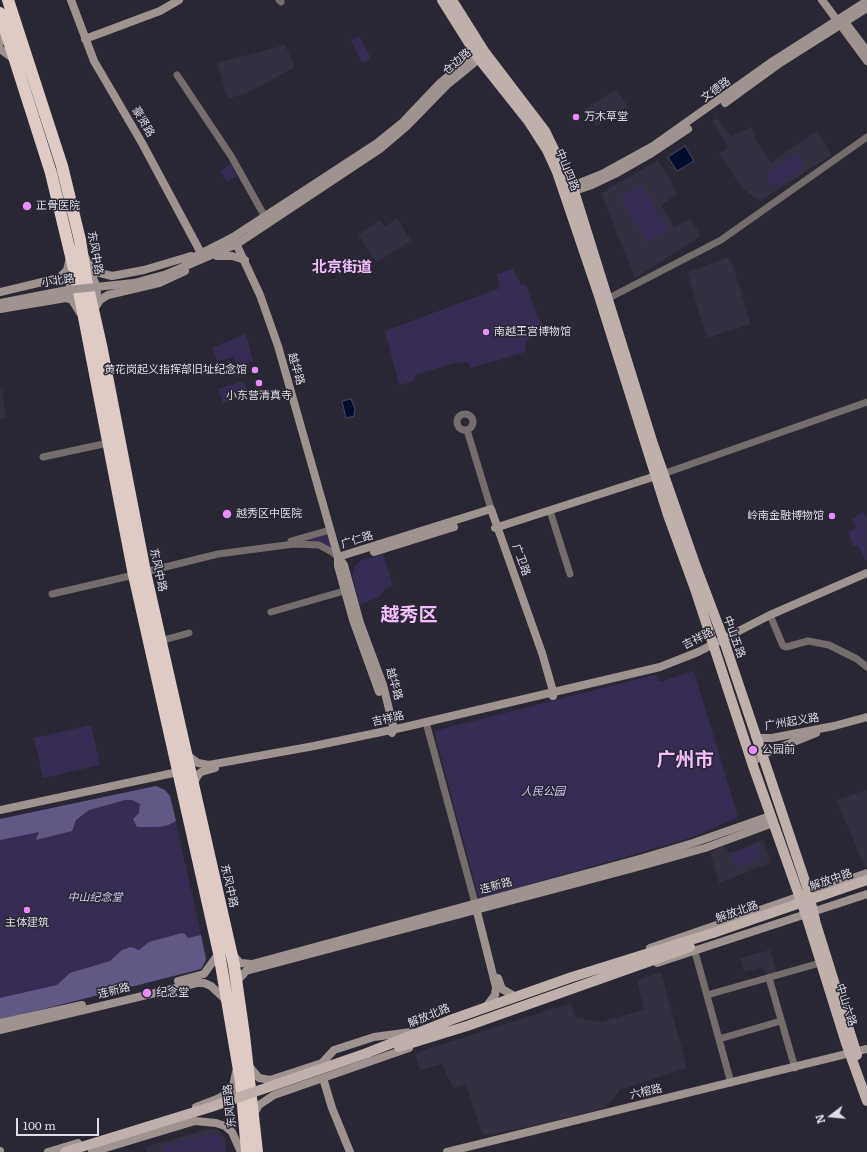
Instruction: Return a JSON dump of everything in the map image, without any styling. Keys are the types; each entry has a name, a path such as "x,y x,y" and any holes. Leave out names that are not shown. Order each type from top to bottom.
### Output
{"highway":[{"name":"东风中路","path":"8,0 62,166 77,254 85,322 108,442 140,573 160,640 193,784 225,952 228,1002 242,1060 253,1116 257,1152"},
{"name":"东风中路","path":"0,13 77,254 93,311 140,573 178,772 225,952 237,981 242,1060"},
{"name":"东风西路","path":"242,1060 242,1091 247,1152"}],"main road":[{"name":"中山四路","path":"442,0 479,55 538,134 552,162 570,189 609,298 626,371"},
{"name":"中山四路","path":"452,0 479,55"},
{"name":"中山四路","path":"570,189 600,298 626,371"},
{"name":"中山五路","path":"626,371 752,763 771,819 806,905"},
{"name":"中山五路","path":"660,475 723,638 761,755 806,905"},
{"name":"解放中路","path":"806,905 867,880"},
{"name":"解放中路","path":"806,905 867,887"},
{"name":"解放北路","path":"65,1152 210,1107 433,1032 604,979 714,936 806,905"},
{"name":"中山六路","path":"806,905 820,963 853,1053 867,1084"},
{"name":"中山六路","path":"806,905 867,1101"},
{"name":"解放北路","path":"433,1032 486,1007 602,967 714,936"},
{"name":"解放北路","path":"77,1152 218,1108 367,1054"}],"street":[{"name":"豪贤路","path":"71,0 94,61 142,143 200,257"},
{"path":"85,39 160,11 179,0"},
{"path":"822,0 867,51"},
{"path":"828,0 867,61"},
{"name":"文德路","path":"570,189 603,180 652,153 841,21 867,1"},
{"name":"文德路","path":"841,21 867,8"},
{"path":"0,43 5,30"},
{"path":"0,49 15,60"},
{"name":"仓边路","path":"235,240 264,217 377,143 403,122 440,84 479,55"},
{"name":"仓边路","path":"166,272 235,240 248,236 380,149 407,126 479,55"},
{"path":"177,75 231,156 264,217"},
{"path":"609,298 721,240 867,137"},
{"path":"200,257 227,255 246,260 245,245 248,236"},
{"name":"越华路","path":"235,240 246,260 260,294 278,346 338,557 338,566 354,625 378,685 392,731"},
{"path":"77,254 91,268 101,274 112,276"},
{"name":"小北路","path":"0,292 59,278 77,254"},
{"name":"仓边路","path":"112,276 200,257"},
{"name":"仓边路","path":"93,311 100,300 114,294 147,287 169,280 200,257"},
{"name":"小北路","path":"0,299 65,286 127,280 166,272"},
{"name":"小北路","path":"0,303 68,290 130,284 166,272"},
{"path":"112,276 103,280 102,286 106,292 114,294"},
{"path":"50,281 56,283 59,288 59,293 55,299"},
{"name":"小北路","path":"0,309 66,298 72,300 85,322"},
{"path":"496,528 660,475 867,402"},
{"name":"广卫路","path":"467,430 496,528 542,653 552,693"},
{"path":"43,457 108,442"},
{"path":"550,511 570,574"},
{"name":"广仁路","path":"338,557 491,512"},
{"path":"52,594 218,554 270,546 330,530"},
{"path":"270,546 310,544 326,548 338,557"},
{"name":"越华路","path":"338,557 344,565 360,623 380,675 392,731"},
{"name":"吉祥路","path":"193,784 198,775 209,769 328,748 392,731 660,667 714,647 723,638 770,615 867,573"},
{"path":"271,612 344,591"},
{"path":"770,615 783,646 786,647 808,641 829,646 857,659 867,667"},
{"path":"160,640 189,633"},
{"name":"吉祥路","path":"187,755 198,763 209,765 392,731 427,726 552,693"},
{"name":"广州起义路","path":"755,736 758,738 772,738 834,726 867,717"},
{"path":"427,726 496,987 496,995 486,1007"},
{"name":"广州起义路","path":"752,763 761,755 834,726"},
{"path":"0,810 178,772"},
{"name":"连新路","path":"237,981 246,971 476,907 678,848 771,819"},
{"path":"604,979 695,952 806,905 867,873"},
{"path":"602,967 675,939 806,905 867,894"},
{"path":"476,907 501,987 516,997"},
{"name":"连新路","path":"0,1024 200,976 208,971 225,952 240,963 252,964 476,907"},
{"path":"695,952 731,1083"},
{"path":"707,995 820,963"},
{"path":"769,978 795,1068"},
{"name":"连新路","path":"0,1030 197,983 204,983 211,986 228,1002"},
{"path":"719,1039 781,1021"},
{"path":"242,1060 256,1076 266,1080 322,1063 334,1050 374,1037 433,1032"},
{"path":"253,1116 259,1105 271,1097 400,1052 433,1032"},
{"name":"六榕路","path":"447,1152 867,1050"},
{"path":"48,1152 217,1099 232,1091 242,1060"},
{"path":"241,1152 237,1093 242,1060"},
{"path":"322,1063 326,1073 332,1075"},
{"path":"323,1078 332,1108 350,1152"},
{"path":"195,1107 201,1109 202,1114 195,1121"},
{"path":"92,1152 195,1121 216,1123 225,1126 232,1132 241,1152"}],"shaded area":[{"path":"285,45 295,67 251,91 228,99 217,63"},
{"path":"617,89 628,107 596,126 585,109"},
{"path":"716,118 731,136 751,127 756,134 755,139 771,162 816,131 832,155 760,201 742,188 719,154 728,147 712,121"},
{"path":"658,160 678,194 661,205 674,228 690,218 701,236 635,278 601,193"},
{"path":"397,218 411,241 377,262 358,235 380,220 385,227"},
{"path":"730,257 751,324 707,338 687,272"},
{"path":"0,390 2,390 6,418 0,418"},
{"path":"156,786 165,790 170,796 176,821 168,825 159,827 137,827 133,819 139,813 140,804 132,800 125,800 89,810 76,820 72,831 36,840 39,832 0,840 0,819"},
{"path":"867,790 867,867 865,867 836,800"},
{"path":"763,840 771,863 719,883 710,852 724,846 730,853"},
{"path":"182,933 188,938 201,935 206,960 201,969 0,1020 0,998 57,985 70,973 110,961 122,950 131,947 139,950 149,942"},
{"path":"770,950 777,973 766,976 763,967 744,972 740,958"},
{"path":"661,972 687,1068 620,1090 605,1108 533,1126 483,1135 466,1084 453,1088 442,1064 420,1070 415,1053 571,1003 575,1017 600,1022 644,1010 637,980"},
{"path":"212,1128 219,1130 225,1138 226,1152 147,1152 145,1147"}],"green space":[{"path":"359,36 371,58 362,63 351,40"},
{"path":"798,155 803,161 802,169 778,185 770,185 767,180 769,172 791,156"},
{"path":"231,164 237,176 226,182 220,171"},
{"path":"642,185 669,231 647,243 620,197"},
{"path":"513,269 521,285 526,284 532,303 545,330 526,341 525,352 471,368 469,363 457,362 415,375 414,381 399,385 385,331 500,288 497,274"},
{"path":"246,334 253,361 236,366 234,357 217,361 212,348"},
{"path":"244,381 248,394 223,403 218,389"},
{"path":"864,512 867,517 867,560 865,561 858,545 853,546 848,532 856,528 852,519"},
{"path":"327,534 332,549 319,542 303,540"},
{"path":"383,554 393,586 387,588 380,596 360,605 352,576 355,566 361,560"},
{"name":"人民公园","path":"694,671 738,817 690,838 479,899 434,731 655,675 660,682"},
{"path":"91,725 100,765 43,778 34,738"},
{"name":"中山纪念堂","path":"156,786 165,790 170,796 206,956 204,967 196,971 0,1020 0,819"},
{"path":"756,845 761,859 736,867 731,853"},
{"path":"211,1134 219,1136 226,1152 161,1152 166,1145"}],"water":[{"path":"685,146 694,161 677,171 668,157"},
{"path":"351,399 355,409 354,416 346,418 342,401"}],"place":[{"name":"万木草堂","path":"576,117"},
{"name":"正骨医院","path":"27,206"},
{"name":"南越王宫博物馆","path":"486,332"},
{"name":"黄花岗起义指挥部旧址纪念馆","path":"255,370"},
{"name":"小东营清真寺","path":"259,383"},
{"name":"越秀区中医院","path":"227,514"},
{"name":"岭南金融博物馆","path":"832,516"},
{"name":"公园前","path":"753,750"},
{"name":"主体建筑","path":"27,910"},
{"name":"纪念堂","path":"147,993"}],"district":[{"name":"北京街道","path":"342,268"},
{"name":"越秀区","path":"409,615"},
{"name":"广州市","path":"685,760"}]}
